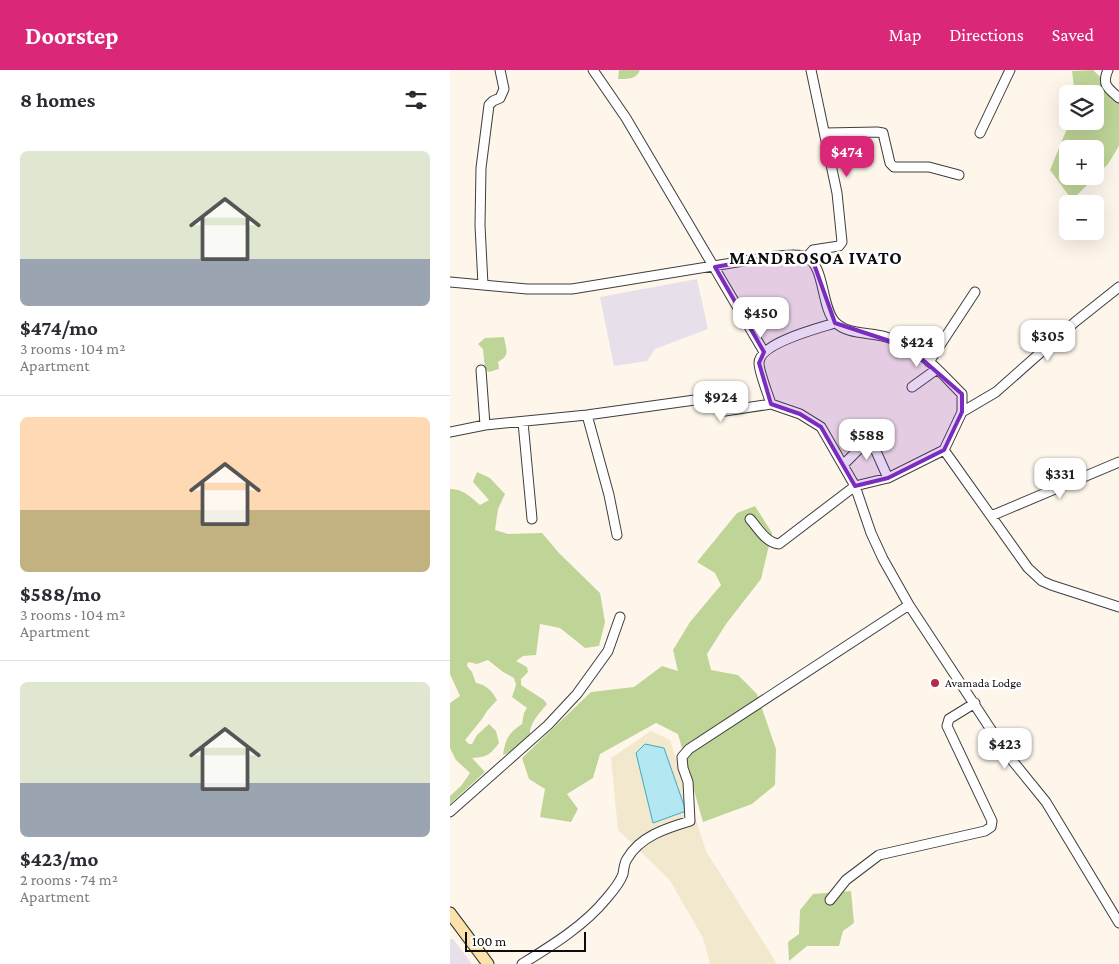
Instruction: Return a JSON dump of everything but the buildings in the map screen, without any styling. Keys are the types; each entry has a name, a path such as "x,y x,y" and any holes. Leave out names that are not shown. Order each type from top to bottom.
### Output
{"main road":[{"path":"450,913 488,964"}],"street":[{"path":"483,285 480,225 481,168 489,106 493,101 500,98 504,88 500,70"},
{"path":"593,70 617,103 764,352"},
{"path":"807,257 813,250 839,246 842,242 838,193 811,70"},
{"path":"980,133 1010,70"},
{"path":"1108,70 1104,78 1107,87 1119,98"},
{"path":"825,132 883,133 890,163 894,167 929,167 958,175"},
{"path":"450,282 526,289 572,289 775,256 794,255 807,257 814,264 830,314 835,323 843,328 886,337 908,347 929,362 962,394 962,412 944,450 888,478 855,486 779,544 775,544 767,539 750,519"},
{"path":"962,412 996,392 1075,322 1119,287"},
{"path":"929,362 975,292"},
{"path":"771,404 759,363 761,355 774,344 835,323"},
{"path":"912,386 937,369"},
{"path":"481,370 485,425"},
{"path":"450,432 485,425 587,415 702,399 708,400 725,411 771,404 800,414 820,426 855,486 871,533 883,559 909,605 975,702 1007,754 1046,802 1119,923"},
{"path":"587,415 609,495 617,535"},
{"path":"523,422 532,520"},
{"path":"843,465 862,446 870,444 875,449 888,478"},
{"path":"944,450 1023,561 1042,582 1119,606"},
{"path":"991,516 1119,462"},
{"path":"522,964 584,921 606,900 622,876 626,860 636,847 649,836 690,820 688,782 683,768 682,757 690,749 909,605"},
{"path":"450,812 548,725 578,694 608,651 620,617"},
{"path":"830,900 846,880 879,855 985,831 991,827 992,821 947,726 949,719 975,702"}],"highlighted area":[{"path":"775,256 807,257 814,264 835,323 908,347 962,394 962,412 944,450 888,478 855,486 821,427 800,414 771,404 759,363 764,352 715,267"}],"shaded area":[{"path":"697,279 708,329 655,349 647,361 614,366 600,297"},
{"path":"651,731 670,740 706,851 777,964 710,964 703,938 669,879 618,830 611,758"},
{"path":"450,939 453,939 472,964 450,964"}],"green space":[{"path":"619,70 640,70 634,77 618,79"},
{"path":"1093,70 1118,94 1119,146 1104,168 1104,140 1062,140 1066,130 1104,130 1104,85 1074,85 1072,71"},
{"path":"1059,148 1059,182 1050,170"},
{"path":"1061,185 1087,185 1077,195 1068,195"},
{"path":"504,337 505,357 498,362 499,369 489,372 485,369 483,349 478,344 485,338"},
{"path":"477,472 490,478 505,494 498,509 495,530 508,534 542,533 559,553 600,593 605,622 599,646 585,648 560,628 540,624 536,655 523,656 516,661 527,667 528,672 521,679 521,685 547,704 532,724 530,738 516,750 503,755 508,737 522,724 527,708 512,697 516,685 514,678 488,660 477,664 468,662 467,666 472,672 476,683 489,689 497,700 465,740 472,744 477,735 489,724 496,731 499,743 488,755 472,758 485,772 450,804 450,796 461,786 470,773 456,760 450,748 450,703 460,696 450,674 450,489 463,492 480,505 489,500 473,482"},
{"path":"755,506 772,533 761,579 726,624 707,654 711,670 738,675 757,694 776,749 775,785 752,804 703,822 678,734 656,723 600,754 593,778 567,794 578,809 571,822 540,817 545,789 529,779 522,758 591,692 634,687 662,666 678,671 673,650 690,622 721,585 715,573 697,562 737,513"},
{"path":"851,891 854,923 843,931 839,946 807,946 789,961 788,942 799,934 800,910 813,894"}],"water":[{"path":"645,744 664,748 686,811 653,823 636,753"}],"place":[{"name":"Avamada Lodge","path":"935,683"}],"district":[{"name":"MANDROSOA IVATO","path":"816,258"}]}
